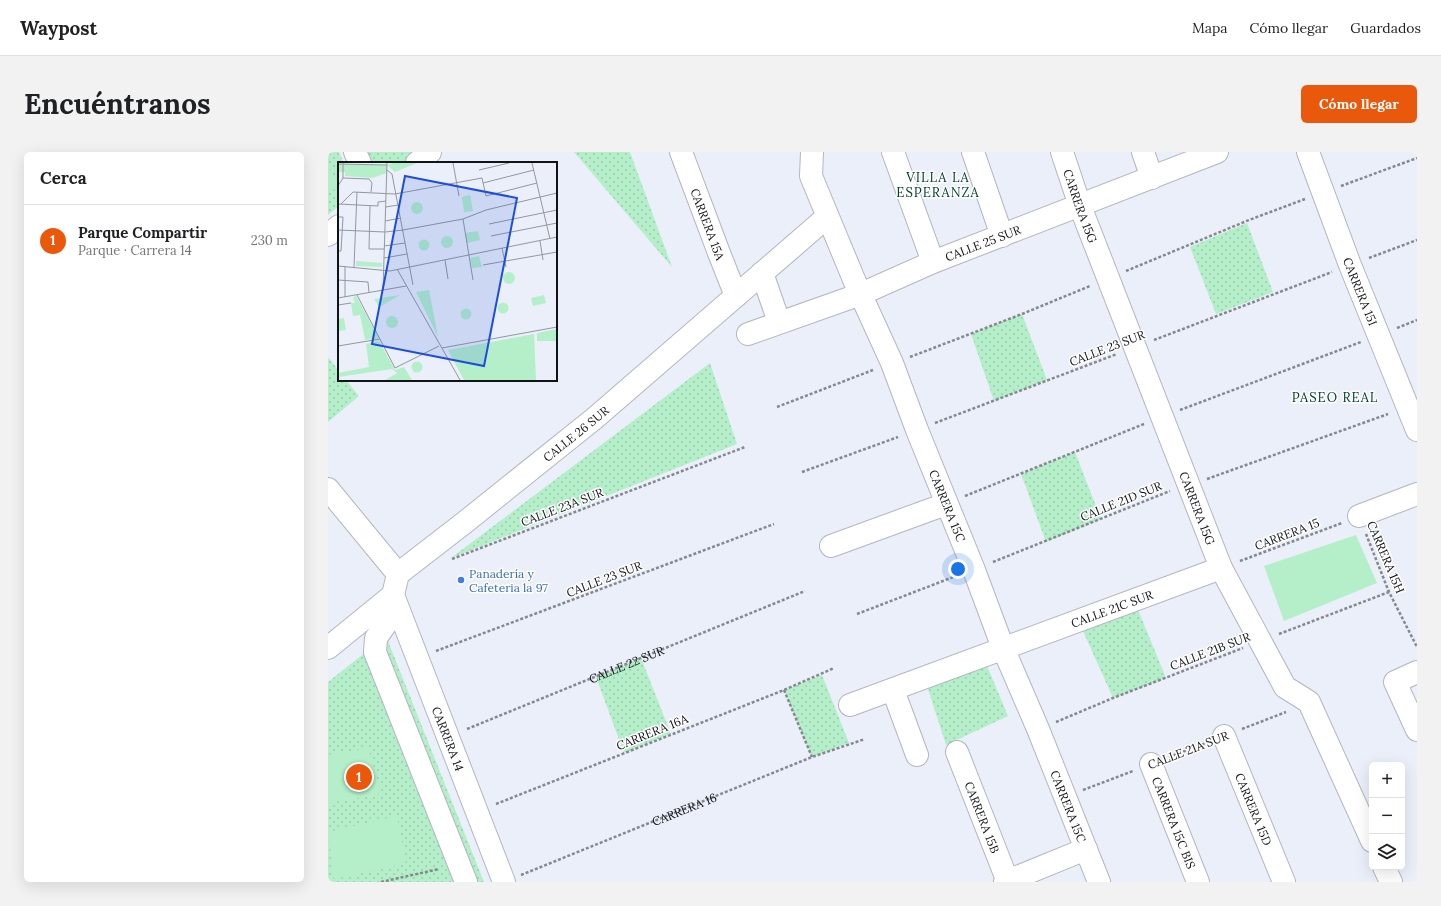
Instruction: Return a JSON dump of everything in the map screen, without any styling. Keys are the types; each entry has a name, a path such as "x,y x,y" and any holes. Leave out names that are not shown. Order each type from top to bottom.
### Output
{"street":[{"path":"355,152 360,162"},
{"path":"418,162 430,152"},
{"name":"CARRERA 15A","path":"684,152 718,253 736,296"},
{"name":"CARRERA 15C","path":"812,152 811,176 827,217 892,363 946,504 974,570 1003,648 1066,796 1099,882"},
{"path":"893,152 933,262"},
{"path":"973,152 1002,236"},
{"name":"CARRERA 15G","path":"1062,152 1080,206 1220,568 1285,688 1309,702"},
{"path":"1143,152 1152,178"},
{"name":"CALLE 25 SUR","path":"748,334 861,294 933,262 1217,152"},
{"name":"CARRERA 15I","path":"1308,152 1350,265 1417,430"},
{"name":"CALLE 26 SUR","path":"398,574 595,418 827,217"},
{"path":"328,234 338,227"},
{"path":"762,273 779,322"},
{"path":"328,488 398,574 395,602 376,638 375,652 466,882"},
{"path":"1359,516 1417,494"},
{"path":"831,546 946,504"},
{"name":"CALLE 21C SUR","path":"1003,648 1220,568"},
{"path":"328,648 395,602"},
{"name":"CARRERA 14","path":"395,602 504,882"},
{"path":"850,705 1003,648"},
{"path":"1417,672 1395,682 1417,730"},
{"path":"893,690 917,755"},
{"path":"1309,702 1369,834"},
{"name":"CARRERA 15D","path":"1224,736 1284,882"},
{"name":"CARRERA 15B","path":"957,752 1007,882"},
{"name":"CARRERA 15C BIS","path":"1151,764 1198,882"},
{"path":"1007,882 1086,849"},
{"path":"1385,870 1391,882"}],"path":[{"name":"CALLE 23 SUR","path":"802,472 917,430 1417,240"},
{"name":"CALLE 21D SUR","path":"857,614 974,570 1188,485 1408,407"},
{"name":"CALLE 23A SUR","path":"451,559 745,448"},
{"name":"CARRERA 15","path":"1220,568 1359,516"},
{"name":"CARRERA 15H","path":"1359,516 1389,592 1417,647"},
{"name":"CALLE 23 SUR","path":"416,658 604,589 774,524"},
{"name":"CALLE 22 SUR","path":"448,737 805,591"},
{"name":"CALLE 21B SUR","path":"1038,729 1114,698 1389,592"},
{"name":"CARRERA 16A","path":"477,812 784,690 834,668"},
{"path":"784,690 812,757"},
{"name":"CALLE 21A SUR","path":"1066,796 1309,702"},
{"name":"CARRERA 16","path":"504,882 812,757 864,739"}],"green space":[{"path":"328,152 339,152 344,162 338,162 338,207 328,215"},
{"path":"365,152 420,152 408,162 369,162"},
{"path":"574,152 630,152 672,267"},
{"path":"328,164 338,188 328,192"},
{"path":"1247,223 1273,292 1216,314 1190,247"},
{"path":"1022,314 1047,380 994,401 971,334"},
{"path":"329,358 338,370 338,381 347,381 359,396 328,422"},
{"path":"710,363 737,444 451,558"},
{"path":"1075,452 1101,519 1046,542 1021,474"},
{"path":"1356,535 1377,583 1284,621 1264,566"},
{"path":"1134,600 1166,678 1113,698 1078,620"},
{"path":"386,636 484,882 328,882 328,682"},
{"path":"641,658 671,734 624,753 596,677"},
{"path":"985,661 1008,716 946,745 926,683"},
{"path":"822,675 849,743 812,757 784,690"},
{"path":"368,748 381,794 328,803 328,755"},
{"path":"397,816 406,864 334,879 328,832"}],"place":[{"name":"Panadería y Cafeteria la 97","path":"461,580"},
{"name":"Parque Compartir","path":"359,777"}],"district":[{"name":"VILLA LA ESPERANZA","path":"938,184"},
{"name":"PASEO REAL","path":"1335,397"}]}
